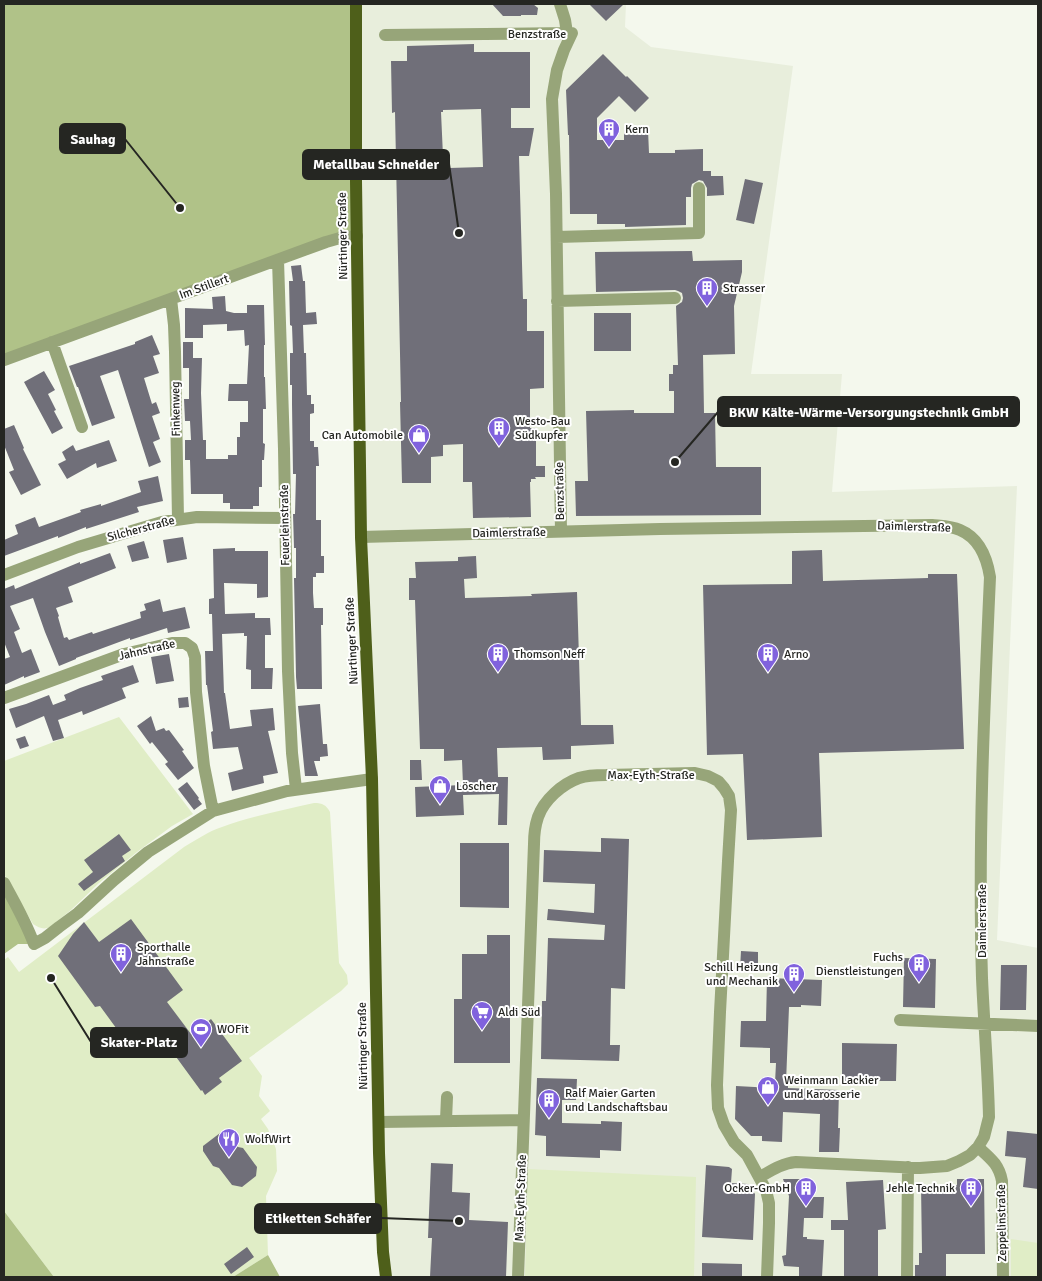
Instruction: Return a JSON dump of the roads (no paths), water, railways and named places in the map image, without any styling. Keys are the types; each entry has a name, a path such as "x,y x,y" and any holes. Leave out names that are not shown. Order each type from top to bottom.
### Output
{"main road":[{"name":"Nürtinger Straße","path":"356,4 361,537 372,779 381,1211 386,1277"}],"street":[{"path":"560,4 567,33"},
{"name":"Benzstraße","path":"385,35 572,33 557,70 552,100 557,237 561,532"},
{"path":"557,237 700,233 699,188"},
{"name":"Im Stillert","path":"4,360 326,242 357,236"},
{"name":"Feuerleinstraße","path":"278,260 288,671 292,753 296,789"},
{"path":"557,301 675,298"},
{"name":"Finkenweg","path":"171,299 175,352 178,519"},
{"path":"52,342 82,427"},
{"name":"Silcherstraße","path":"4,575 78,547 178,519 197,517 284,518"},
{"name":"Daimlerstraße","path":"361,537 561,532 715,535 946,531 959,529 976,542 984,554 990,577 984,695 981,837 982,977 989,1117 984,1137 978,1147"},
{"name":"Jahnstraße","path":"4,698 124,654 172,643 185,643 192,648 195,657 196,692 204,766 213,811"},
{"name":"Max-Eyth-Straße","path":"518,1277 534,844 538,816 545,803 553,794 579,778 592,775 695,773 718,781 729,796 731,810 717,1085 718,1108 724,1125 734,1142 747,1155 766,1190 769,1223 767,1277"},
{"path":"4,883 21,913 34,944 78,913 148,852 213,811 296,789 372,779"},
{"path":"900,1020 1038,1026"},
{"path":"446,1120 447,1097"},
{"path":"379,1122 523,1120"},
{"path":"760,1177 788,1163 933,1168 948,1166 970,1154 978,1147"},
{"name":"Zeppelinstraße","path":"978,1147 995,1163 1000,1171 1002,1181 1003,1277"},
{"path":"907,1277 908,1167"}],"place":[{"name":"Kern","path":"609,148"},
{"name":"Sauhag","path":"180,208"},
{"name":"Metallbau Schneider","path":"459,233"},
{"name":"Strasser","path":"707,307"},
{"name":"Westo-Bau Südkupfer","path":"499,447"},
{"name":"Can Automobile","path":"419,454"},
{"name":"BKW Kälte-Wärme-Versorgungstechnik GmbH","path":"675,462"},
{"name":"Thomson Neff","path":"498,673"},
{"name":"Arno","path":"768,673"},
{"name":"Löscher","path":"440,805"},
{"name":"Sporthalle Jahnstraße","path":"121,973"},
{"name":"Skater-Platz","path":"51,978"},
{"name":"Fuchs Dienstleistungen","path":"919,983"},
{"name":"Schill Heizung und Mechanik","path":"794,993"},
{"name":"Aldi Süd","path":"482,1031"},
{"name":"WOFit","path":"201,1048"},
{"name":"Weinmann Lackier und Karosserie","path":"768,1106"},
{"name":"Ralf Maier Garten und Landschaftsbau","path":"549,1119"},
{"name":"WolfWirt","path":"229,1158"},
{"name":"Ocker-GmbH","path":"806,1207"},
{"name":"Jehle Technik","path":"971,1207"},
{"name":"Etiketten Schäfer","path":"459,1221"}]}
